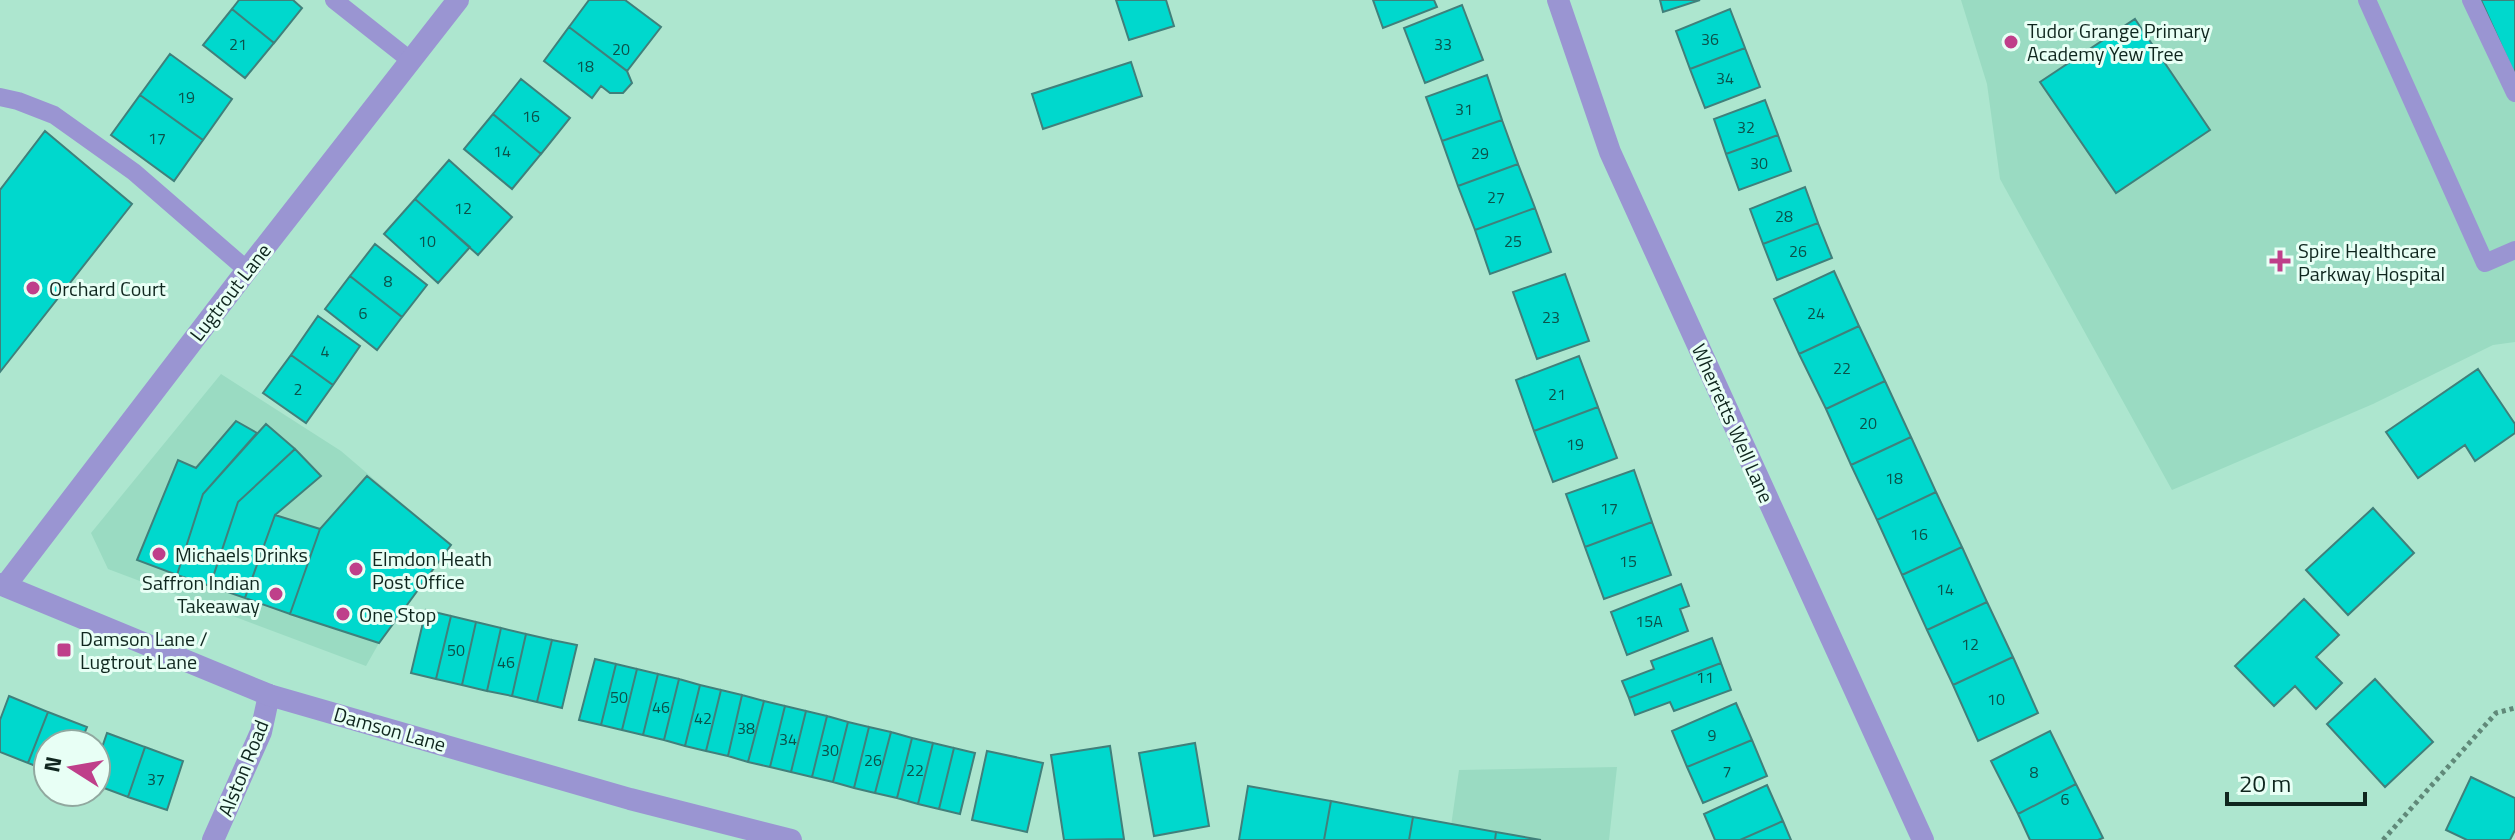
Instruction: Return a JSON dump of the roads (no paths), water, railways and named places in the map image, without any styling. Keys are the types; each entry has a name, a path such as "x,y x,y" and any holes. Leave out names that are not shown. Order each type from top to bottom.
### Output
{"street":[{"name":"Lugtrout Lane","path":"2,585 458,0"},
{"name":"Wherretts Well Lane","path":"1558,0 1610,152 1923,840"},
{"name":"Damson Lane","path":"2,585 269,695 630,799 791,840"},
{"name":"Alston Road","path":"213,840 261,732 269,695"}],"lane":[{"path":"334,0 410,60"},
{"path":"2367,0 2485,263 2515,250"},
{"path":"2471,0 2515,93"},
{"path":"0,97 54,115 134,172 247,270"}],"place":[{"name":"Tudor Grange Primary Academy Yew Tree","path":"2011,42"},
{"name":"Spire Healthcare Parkway Hospital","path":"2280,261"},
{"name":"Orchard Court","path":"33,288"},
{"name":"Michaels Drinks","path":"159,554"},
{"name":"Elmdon Heath Post Office","path":"356,569"},
{"name":"Saffron Indian Takeaway","path":"276,594"},
{"name":"One Stop","path":"343,614"},
{"name":"Damson Lane / Lugtrout Lane","path":"64,650"}]}
